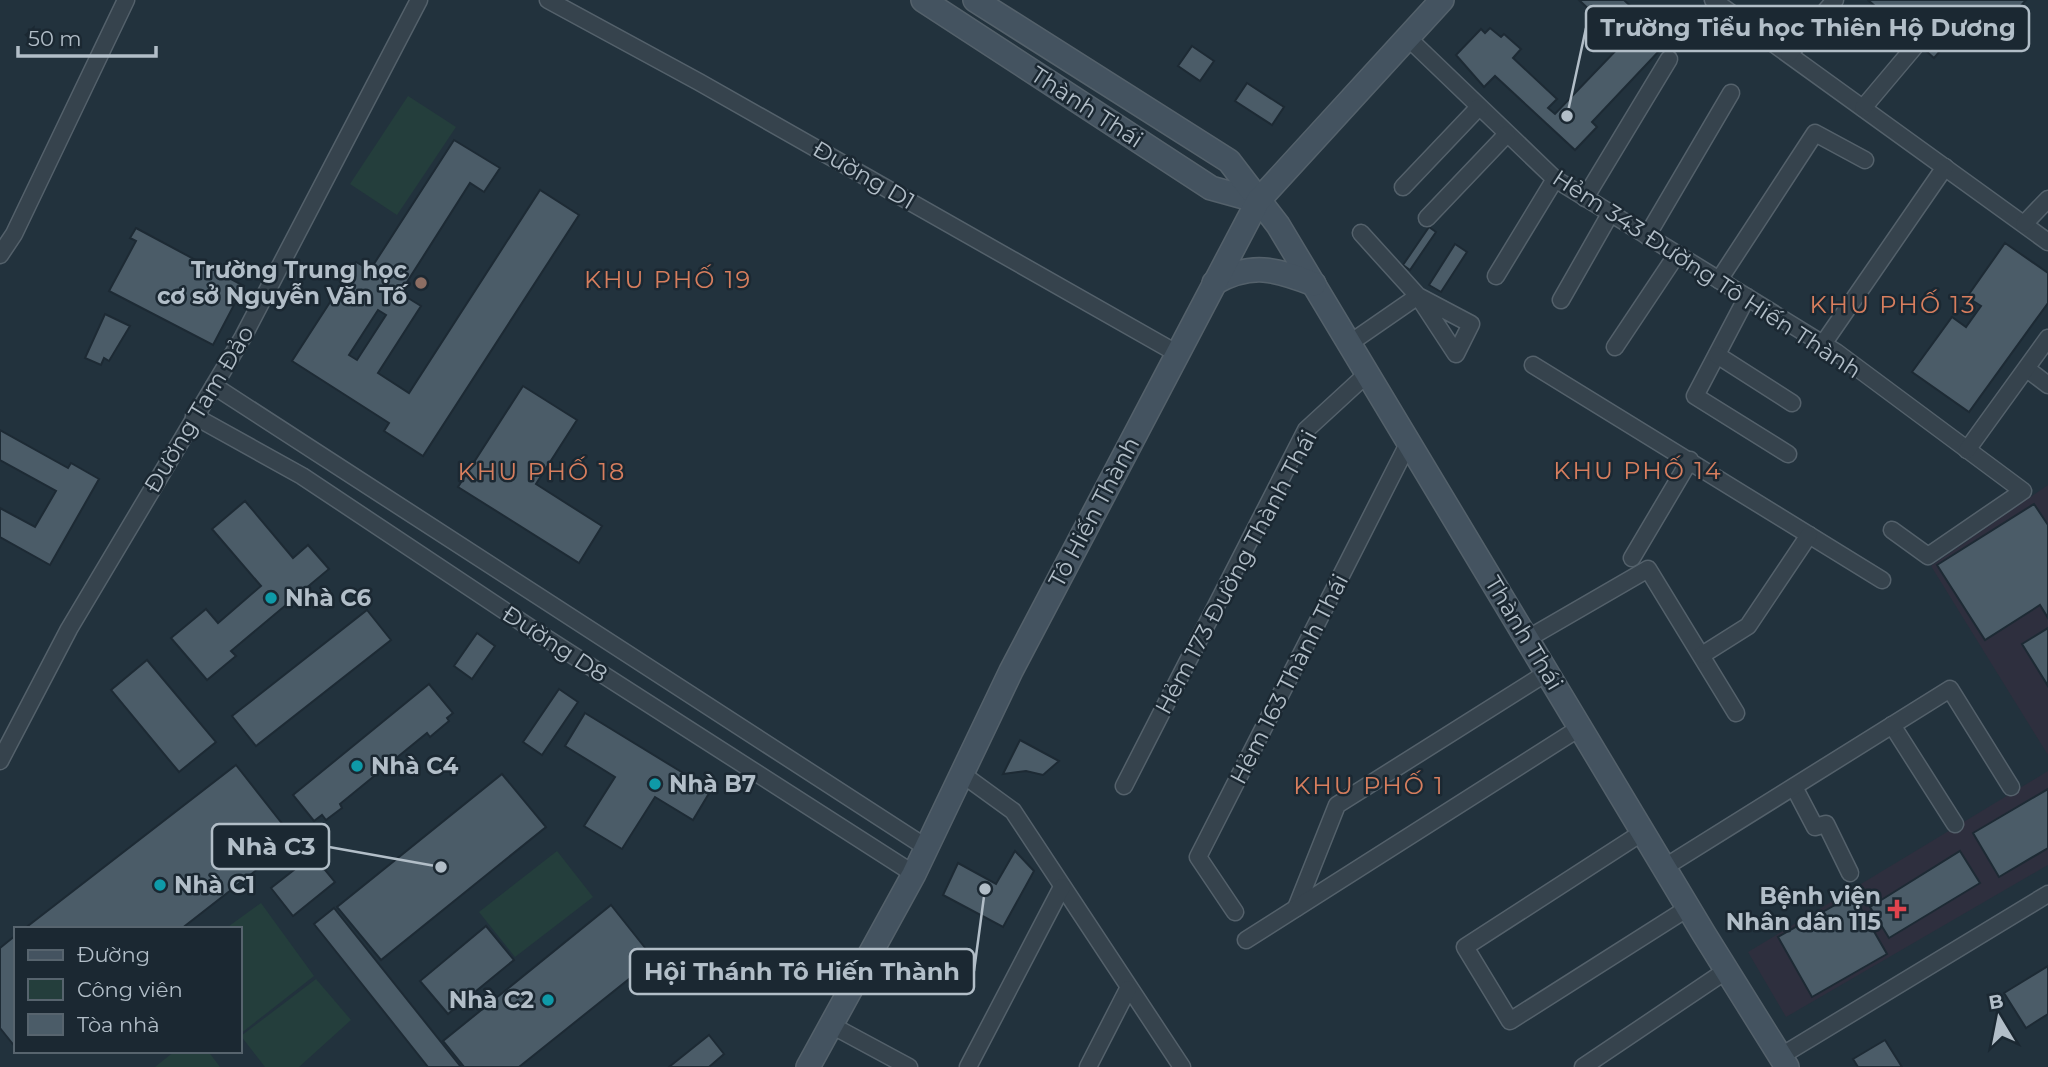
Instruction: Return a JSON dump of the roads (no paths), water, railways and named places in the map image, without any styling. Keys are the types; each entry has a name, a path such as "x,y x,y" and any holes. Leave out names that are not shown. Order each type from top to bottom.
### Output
{"main road":[{"name":"Thành Thái","path":"975,0 1229,161 1278,225 1688,908 1784,1062"},
{"name":"Tô Hiến Thành","path":"808,1067 914,874 1004,684 1258,201 1442,0"},
{"name":"Thành Thái","path":"927,1 1211,188 1258,201"},
{"path":"1214,284 1233,273 1254,269 1291,275 1314,284"}],"street":[{"path":"0,255 14,234 126,0"},
{"name":"Đường Tam Đảo","path":"0,761 69,629 275,278 419,0"},
{"name":"Đường D1","path":"548,0 699,82 1178,354"},
{"path":"1713,0 2048,242"},
{"path":"1789,54 1835,0"},
{"name":"Hẻm 343 Đường Tô Hiến Thành","path":"1407,37 1555,179 1823,344 2023,491 1927,556 1892,530"},
{"path":"1863,108 1916,44"},
{"path":"1585,198 1669,59"},
{"path":"1647,236 1731,93"},
{"path":"1403,187 1479,107"},
{"path":"1718,280 1815,133 1866,160"},
{"path":"1427,218 1507,134"},
{"path":"1823,344 1945,167"},
{"path":"1496,276 1555,179"},
{"path":"2024,224 2048,199"},
{"path":"1561,300 1610,214"},
{"path":"1350,343 1419,296 1361,233"},
{"path":"1615,347 1677,254"},
{"path":"1747,297 1695,396 1788,454"},
{"path":"1966,450 2048,338"},
{"path":"1717,355 1792,403"},
{"path":"1534,365 1882,580"},
{"path":"2027,369 2048,385"},
{"name":"Hẻm 173 Đường Thành Thái","path":"1124,786 1306,430 1368,373"},
{"name":"Đường D8","path":"214,386 317,456 927,848"},
{"name":"Đường D8","path":"194,416 302,476 535,631 914,874"},
{"name":"Hẻm 163 Thành Thái","path":"1235,912 1198,857 1409,442"},
{"path":"302,476 317,456"},
{"path":"1632,558 1690,460"},
{"path":"1702,655 1748,626 1809,535"},
{"path":"1527,639 1648,569 1736,713"},
{"path":"535,631 551,606"},
{"path":"1296,908 1337,805 1548,672"},
{"path":"1665,867 1950,689 2011,787"},
{"path":"1892,725 1955,824"},
{"path":"1246,940 1581,727"},
{"path":"962,774 1013,811 1182,1067"},
{"path":"1794,787 1815,827 1826,824 1850,873"},
{"path":"1643,832 1465,947 1510,1021 1688,908"},
{"path":"968,1067 1062,887"},
{"path":"1784,1062 2048,894"},
{"path":"1583,1067 1727,970"},
{"path":"1088,1067 1129,989"},
{"path":"831,1025 909,1067"}],"place":[{"name":"Trường Tiểu học Thiên Hộ Dương","path":"1567,116"},
{"name":"Trường Trung học cơ sở Nguyễn Văn Tố","path":"421,283"},
{"name":"Nhà C6","path":"271,598"},
{"name":"Nhà C4","path":"357,766"},
{"name":"Nhà B7","path":"655,784"},
{"name":"Nhà C3","path":"441,867"},
{"name":"Nhà C1","path":"160,885"},
{"name":"Hội Thánh Tô Hiến Thành","path":"985,889"},
{"name":"Bệnh viện Nhân dân 115","path":"1897,909"},
{"name":"Nhà C2","path":"548,1000"}],"district":[{"name":"KHU PHỐ 19","path":"668,280"},
{"name":"KHU PHỐ 13","path":"1893,305"},
{"name":"KHU PHỐ 14","path":"1638,471"},
{"name":"KHU PHỐ 18","path":"542,472"},
{"name":"KHU PHỐ 1","path":"1369,786"}]}
